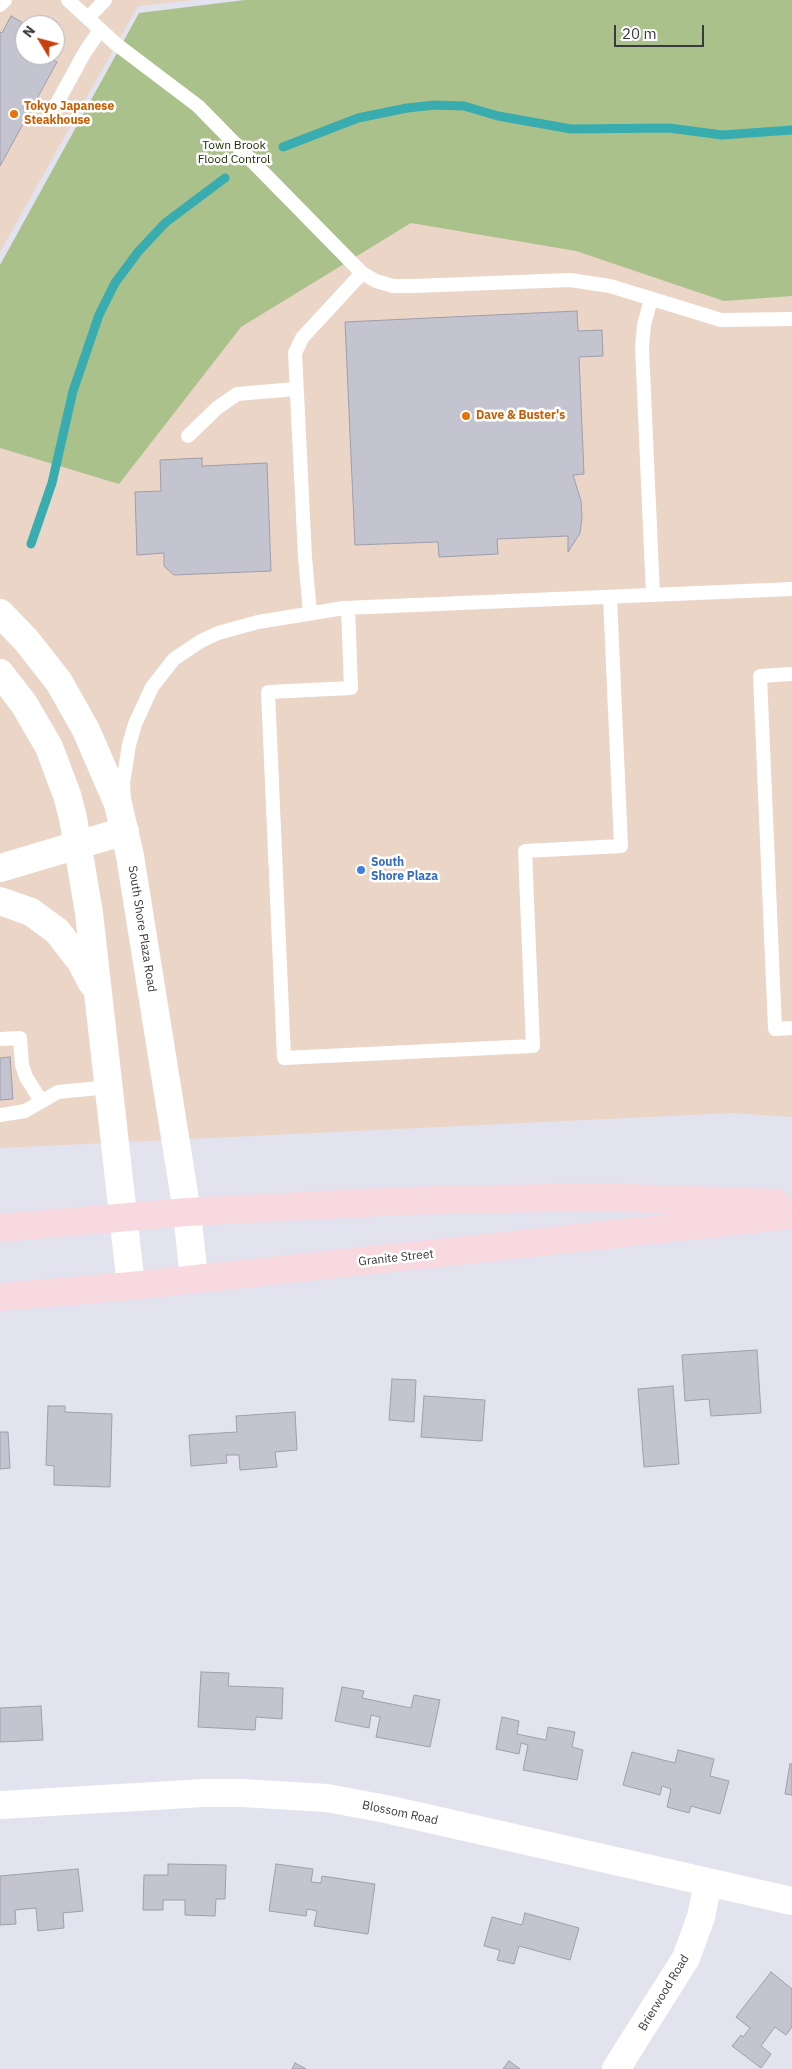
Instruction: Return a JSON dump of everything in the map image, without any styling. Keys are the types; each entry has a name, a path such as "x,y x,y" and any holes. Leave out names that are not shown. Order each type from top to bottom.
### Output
{"main road":[{"path":"5,1224 400,1201 596,1197 792,1204"},
{"name":"Granite Street","path":"0,1297 131,1286 792,1215"}],"street":[{"name":"South Shore Plaza Road","path":"0,614 43,660 74,707 98,755 118,804 125,831 187,1212 194,1279"},
{"path":"0,673 24,704 49,748 67,795 78,844 89,912 131,1286"},
{"path":"0,868 125,831"},
{"path":"0,901 30,912 57,932 81,962 99,1002"},
{"name":"Blossom Road","path":"0,1805 213,1793 327,1798 386,1809 708,1883 792,1900"},
{"name":"Brierwood Road","path":"616,2069 686,1958 701,1917 708,1883"}],"lane":[{"path":"0,5 5,0"},
{"path":"68,0 100,30 198,106 362,272 384,284 408,286 570,280 610,286 721,320 792,319"},
{"path":"88,18 105,0"},
{"path":"57,103 82,57 100,30"},
{"path":"310,614 295,353 297,346 362,272"},
{"path":"651,299 644,325 642,348 653,595"},
{"path":"188,436 217,408 237,394 296,389"},
{"path":"125,831 123,783 129,745 144,702 163,672 186,650 218,633 258,622 348,608 792,588"},
{"path":"348,608 351,688 268,692 284,1058 533,1046 525,851 620,846 610,597"},
{"path":"792,674 760,676 775,1029 792,1028"},
{"path":"0,1039 20,1038 22,1066 29,1083 42,1101"},
{"path":"0,1115 25,1111 58,1092 109,1087"}],"shaded area":[{"path":"0,0 194,0 138,6 0,252"},
{"name":"South Shore Plaza","path":"408,219 572,248 792,295 792,1117 732,1113 0,1148 0,441 237,321"}],"green space":[{"name":"Town Brook Flood Control","path":"245,0 792,0 792,296 724,301 576,251 411,223 241,327 119,484 0,448 0,265 139,13"}],"building":[{"name":"Tokyo Japanese Steakhouse","path":"11,16 15,18 15,65 55,65 0,166 0,32 2,33"},
{"name":"Dave & Buster's","path":"577,311 578,331 602,330 603,356 579,357 584,474 573,475 581,501 582,518 580,533 568,552 568,536 497,539 498,554 439,557 438,542 355,545 345,322"},
{"path":"202,458 202,466 267,463 271,571 174,575 164,566 164,553 137,555 135,492 161,491 160,460"},
{"path":"10,1057 13,1099 0,1100 0,1058"},
{"path":"757,1350 761,1413 711,1416 709,1399 685,1401 682,1355"},
{"path":"392,1379 416,1380 414,1422 389,1420"},
{"path":"673,1386 679,1464 644,1467 638,1389"},
{"path":"424,1396 485,1400 482,1441 421,1437"},
{"path":"48,1406 65,1406 65,1412 112,1414 110,1487 54,1485 54,1466 46,1465"},
{"path":"295,1412 297,1450 275,1452 277,1467 240,1470 239,1455 226,1455 227,1463 191,1466 189,1435 237,1432 236,1416"},
{"path":"0,1432 8,1432 10,1468 0,1469"},
{"path":"201,1672 229,1673 228,1686 283,1688 282,1719 256,1717 255,1730 198,1727"},
{"path":"342,1687 364,1691 362,1698 411,1708 414,1695 440,1700 430,1747 376,1737 380,1717 371,1715 369,1728 335,1721"},
{"path":"41,1706 43,1740 0,1742 0,1708"},
{"path":"502,1717 519,1721 517,1734 546,1740 548,1727 575,1732 572,1747 583,1750 577,1780 523,1770 528,1745 521,1743 519,1754 496,1749"},
{"path":"678,1750 714,1759 710,1776 729,1781 720,1814 691,1806 689,1813 667,1807 671,1789 662,1786 660,1795 623,1785 632,1752 675,1763"},
{"path":"790,1764 792,1764 792,1795 785,1794"},
{"path":"168,1864 226,1865 225,1899 216,1899 215,1916 185,1915 185,1900 163,1900 163,1910 143,1910 144,1875 168,1875"},
{"path":"276,1864 313,1869 311,1882 321,1883 322,1876 375,1884 368,1934 314,1926 317,1911 307,1909 306,1916 269,1911"},
{"path":"78,1869 83,1911 63,1913 64,1928 38,1931 36,1908 15,1910 16,1924 0,1925 0,1876"},
{"path":"525,1913 579,1928 570,1960 519,1946 514,1964 497,1960 500,1950 484,1946 492,1917 522,1925"},
{"path":"771,1972 792,1989 792,2027 786,2035 775,2027 761,2046 771,2054 761,2068 732,2046 750,2028 736,2017"},
{"path":"509,2061 520,2069 503,2069"},
{"path":"295,2063 306,2069 292,2069"}],"waterway":[{"path":"283,147 358,118 407,108 435,105 464,106 498,116 571,129 669,128 722,135 792,130"},
{"path":"31,544 52,483 73,391 99,315 115,283 138,252 165,223 225,178"}],"place":[{"name":"Tokyo Japanese Steakhouse","path":"14,114"},
{"name":"Dave & Buster's","path":"466,416"},
{"name":"South Shore Plaza","path":"361,870"}]}
